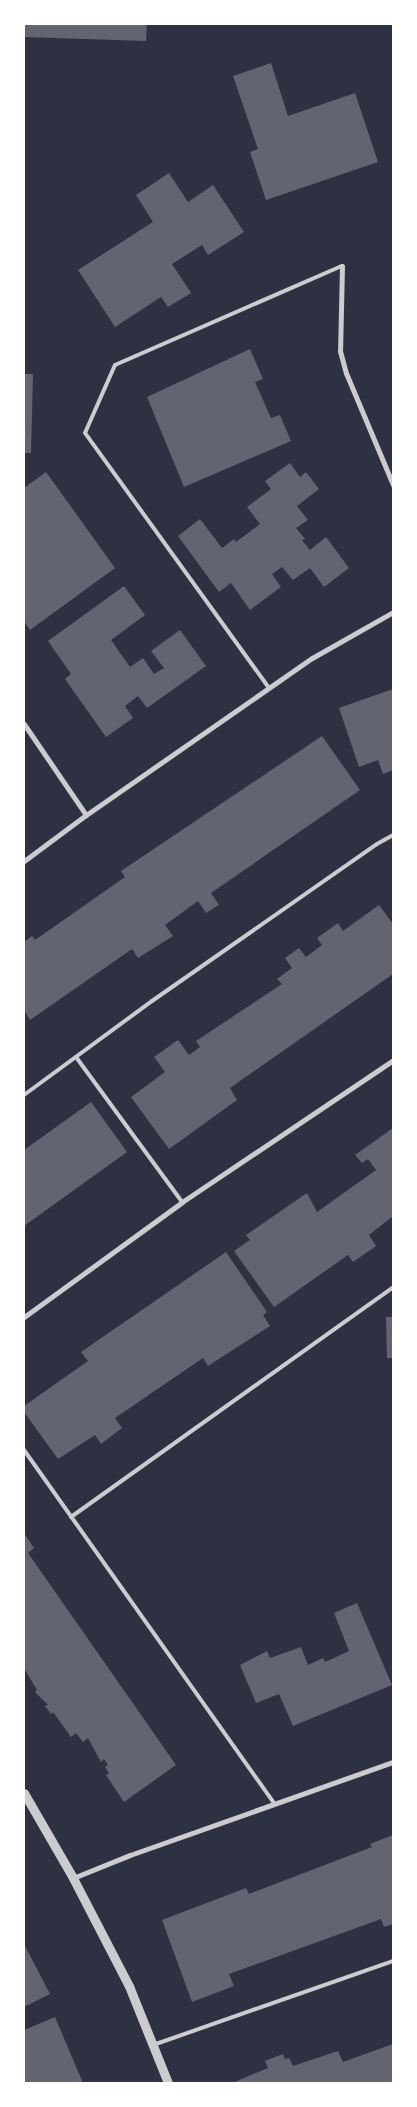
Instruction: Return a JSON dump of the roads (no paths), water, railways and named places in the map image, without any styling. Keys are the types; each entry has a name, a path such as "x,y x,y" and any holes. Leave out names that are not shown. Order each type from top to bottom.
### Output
{"street":[{"path":"342,266 340,351 346,373 393,485"},
{"path":"24,861 86,815 312,658 393,612"},
{"path":"24,724 86,815"},
{"path":"24,1317 182,1202 393,1060"},
{"path":"73,1878 393,1762"},
{"path":"24,1793 73,1878 129,1986 168,2083"}],"lane":[{"path":"269,688 85,433 115,365 342,266"},
{"path":"24,1095 328,877 393,835"},
{"path":"76,1057 182,1202"},
{"path":"71,1518 393,1287"},
{"path":"24,1450 275,1804"},
{"path":"153,2045 393,1961"}]}
